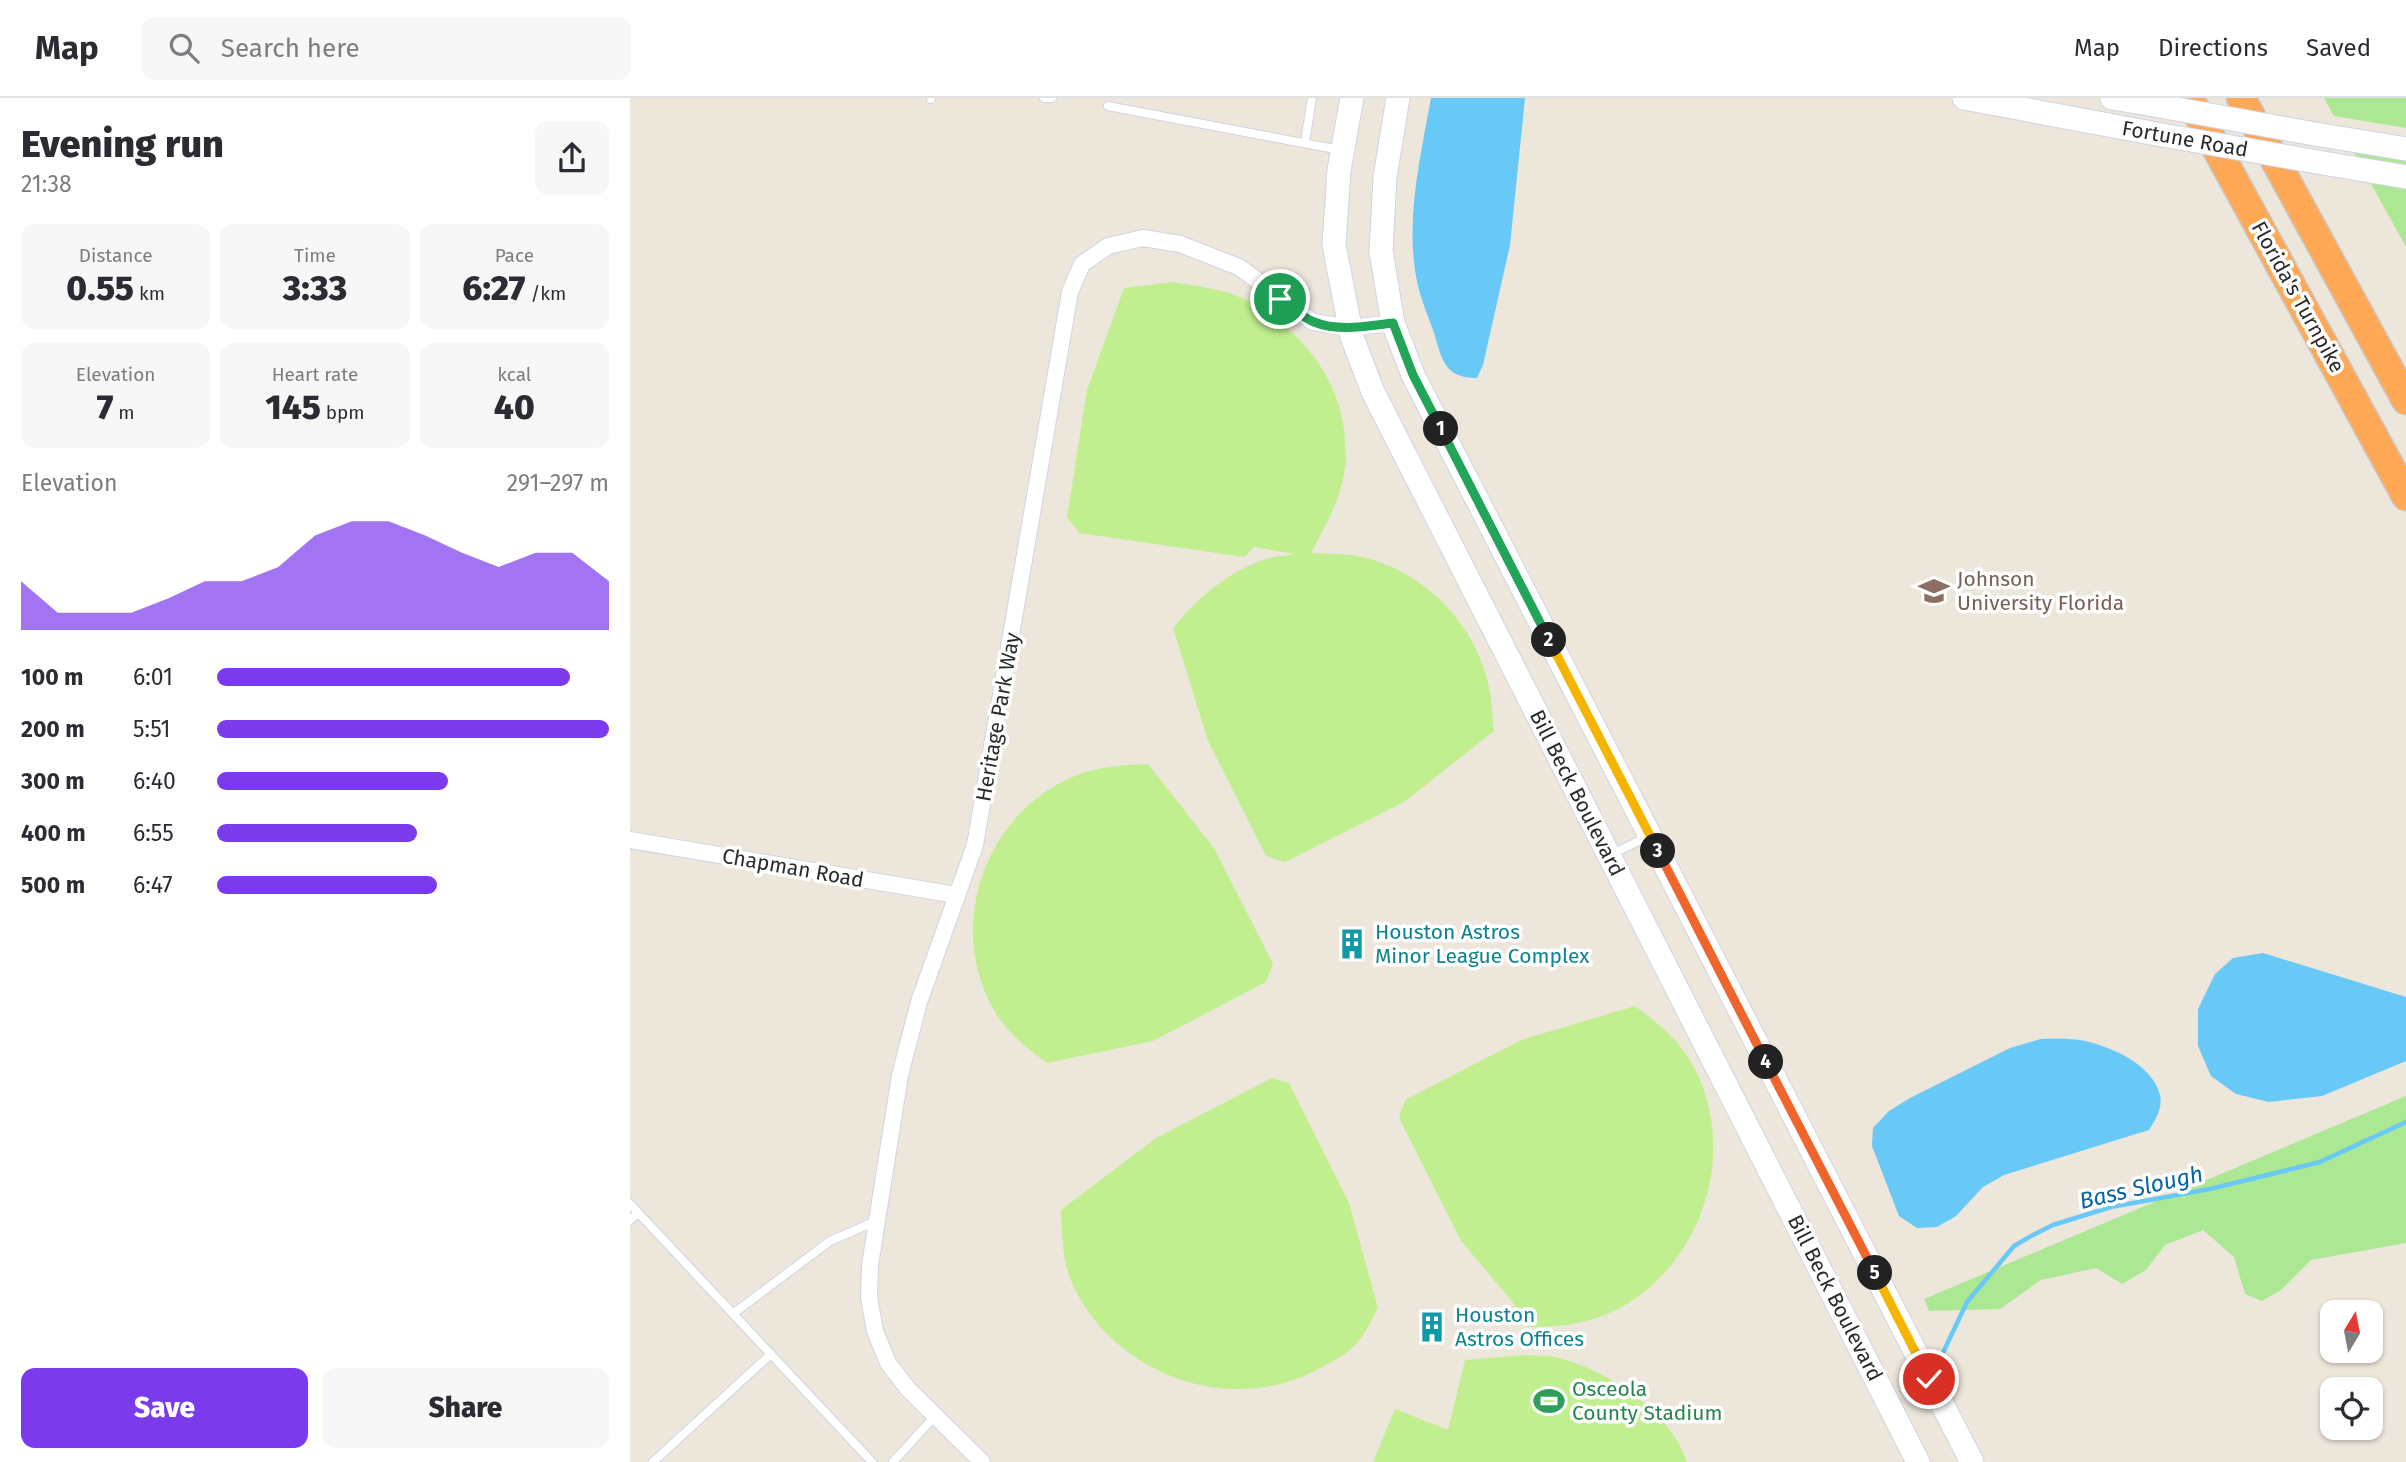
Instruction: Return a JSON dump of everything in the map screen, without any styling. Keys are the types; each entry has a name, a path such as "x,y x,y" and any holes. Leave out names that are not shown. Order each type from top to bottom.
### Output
{"highway":[{"name":"Florida's Turnpike","path":"2189,98 2406,496"},
{"path":"2241,98 2406,400"}],"street":[{"name":"Bill Beck Boulevard","path":"1352,98 1343,150 1334,244 1350,328 1373,392 1919,1462"},
{"path":"1398,98 1385,177 1381,251 1393,323 1413,375 1972,1462"},
{"name":"Fortune Road","path":"1964,98 2406,177"},
{"name":"Fortune Road","path":"2112,98 2406,149"},
{"name":"Heritage Park Way","path":"982,1462 908,1389 888,1363 875,1331 869,1297 870,1265 900,1075 919,1002 975,845 1070,292 1082,264 1108,246 1143,237 1180,244 1240,267 1313,322 1350,328 1393,323"},
{"name":"Chapman Road","path":"630,840 956,895"}],"lane":[{"path":"1044,98 1052,98"},
{"path":"1305,142 1312,98"},
{"path":"1108,106 1343,150"},
{"path":"1609,856 1650,835"},
{"path":"630,1204 872,1462"},
{"path":"630,1220 638,1213"},
{"path":"734,1313 830,1241 876,1222"},
{"path":"653,1462 771,1354"},
{"path":"893,1462 935,1416"}],"green space":[{"path":"2324,98 2406,98 2406,128 2334,116"},
{"path":"2352,150 2406,159 2406,168 2358,160"},
{"path":"2369,180 2406,187 2406,247"},
{"path":"1173,282 1220,291 1246,300 1284,325 1315,358 1336,398 1342,419 1346,463 1336,502 1311,553 1370,559 1411,577 1429,590 1446,605 1472,641 1489,689 1494,731 1404,802 1285,862 1266,856 1208,741 1173,628 1204,595 1228,577 1269,558 1295,554 1254,547 1244,557 1079,533 1067,517 1087,390 1124,288"},
{"path":"1148,764 1214,848 1273,964 1266,982 1153,1041 1047,1063 1002,1022 981,982 974,946 974,911 982,876 997,843 1019,814 1047,791 1089,771"},
{"path":"1635,1006 1664,1029 1683,1049 1705,1092 1713,1130 1712,1168 1704,1206 1688,1241 1665,1272 1636,1298 1584,1322 1529,1327 1511,1300 1461,1241 1399,1118 1405,1100 1521,1040"},
{"path":"1272,1078 1289,1083 1349,1203 1378,1308 1362,1336 1346,1353 1320,1368 1286,1382 1250,1389 1214,1387 1178,1379 1145,1364 1116,1342 1091,1315 1072,1283 1066,1265 1061,1210 1156,1138"},
{"path":"2406,1096 2406,1243 2311,1260 2281,1290 2262,1301 2245,1294 2234,1257 2203,1230 2165,1245 2146,1270 2122,1284 2096,1268 2041,1280 2000,1309 1929,1311 1924,1299"},
{"name":"Osceola County Stadium","path":"1525,1355 1563,1359 1581,1365 1619,1385 1637,1397 1668,1427 1687,1462 1373,1462 1395,1409 1448,1430 1465,1360"}],"water":[{"path":"1431,98 1525,98 1510,245 1483,365 1477,378 1457,375 1442,359 1420,292 1414,263 1415,192"},
{"path":"2263,953 2406,997 2406,1061 2322,1096 2269,1102 2236,1094 2211,1076 2198,1046 2198,1009 2215,974 2233,958"},
{"path":"2041,1039 2074,1039 2096,1044 2119,1053 2140,1066 2156,1084 2161,1100 2149,1130 2004,1175 1983,1187 1956,1216 1937,1227 1917,1228 1899,1216 1872,1146 1873,1128 1889,1111 1910,1098 2010,1048"}],"waterway":[{"name":"Bass Slough","path":"1940,1359 1967,1302 2014,1246 2033,1235 2053,1225 2111,1207 2210,1189 2320,1162 2406,1122"}],"place":[{"name":"Johnson University Florida","path":"1934,591"},
{"name":"Houston Astros Minor League Complex","path":"1352,944"},
{"name":"Houston Astros Offices","path":"1432,1327"},
{"name":"Osceola County Stadium","path":"1549,1401"}],"route":[{"path":"1280,299 1313,322 1336,327 1393,323 1413,375 1929,1379"}]}
